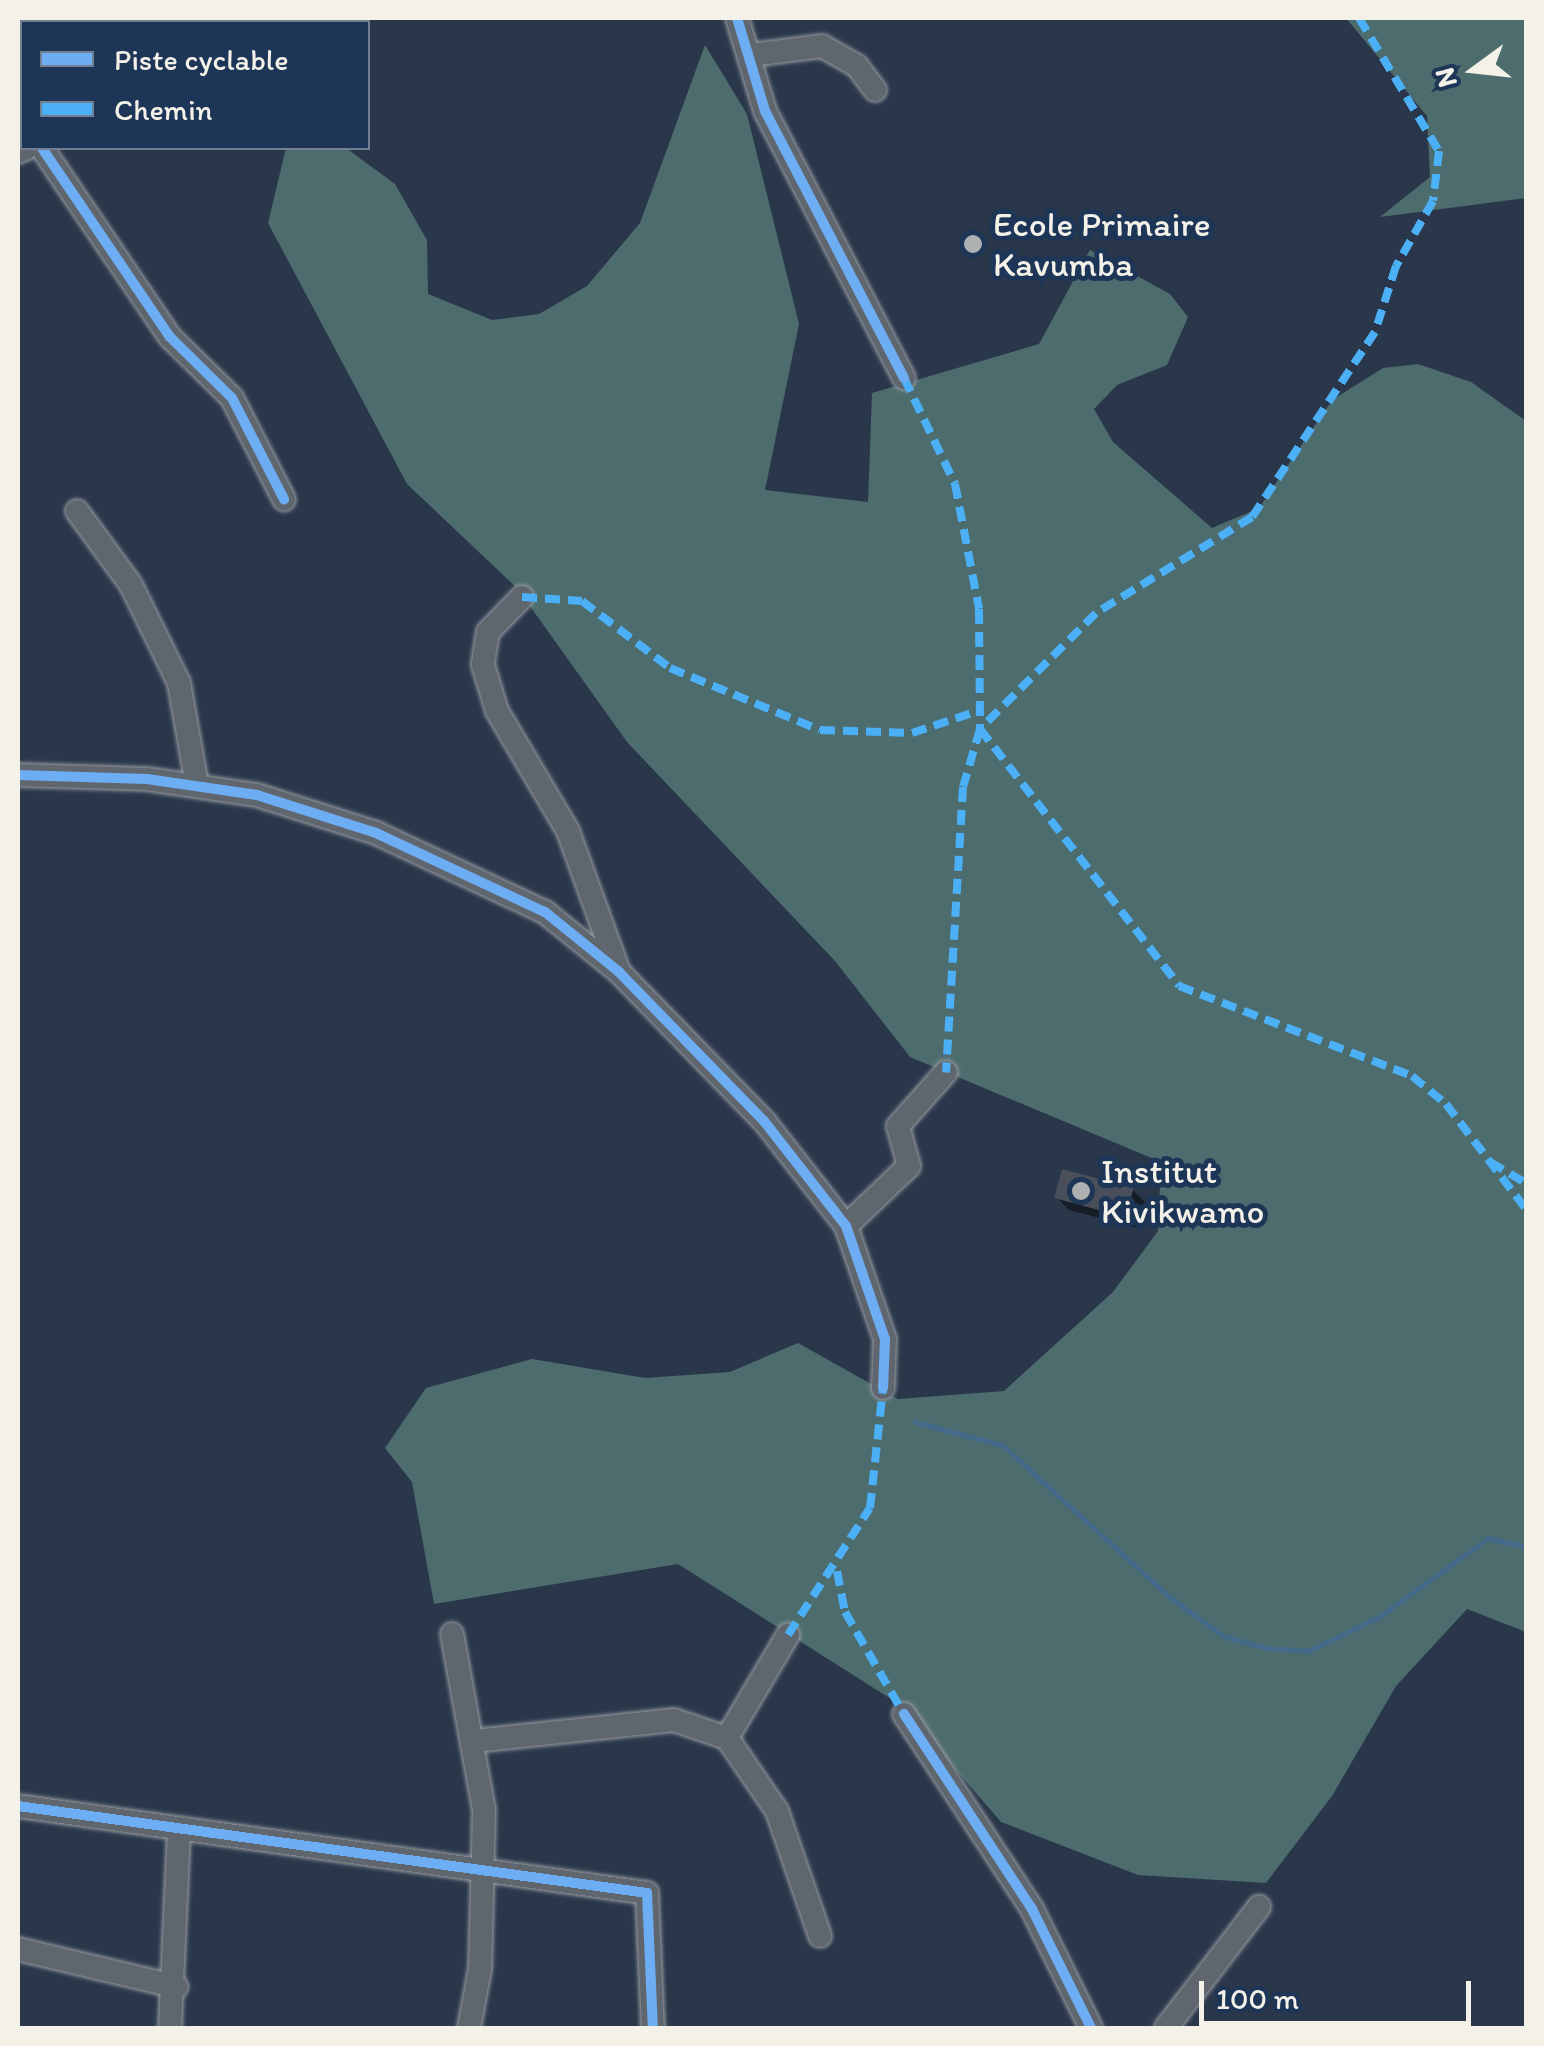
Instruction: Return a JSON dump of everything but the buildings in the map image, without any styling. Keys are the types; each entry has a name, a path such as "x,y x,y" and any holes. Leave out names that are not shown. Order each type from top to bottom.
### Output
{"street":[{"path":"737,18 765,112 904,378"},
{"path":"751,56 822,46 857,66 875,90"},
{"path":"43,150 170,337 232,398 284,499"},
{"path":"76,510 130,585 179,683 196,785"},
{"path":"522,597 488,632 483,665 497,711 568,831 619,972"},
{"path":"18,775 196,785 258,795 438,860 545,912 619,972 764,1122 846,1226 885,1339 883,1388"},
{"path":"846,1226 909,1166 898,1126 946,1072"},
{"path":"452,1634 474,1741 482,1876 469,2028"},
{"path":"727,1738 788,1635"},
{"path":"904,1714 1032,1909 1091,2028"},
{"path":"474,1741 674,1720 727,1738 777,1811 820,1936"},
{"path":"18,1806 482,1876 647,1893 653,2028"},
{"path":"170,2028 177,1986 180,1829"},
{"path":"1166,2028 1258,1908"},
{"path":"18,1948 177,1986"}],"green space":[{"path":"1346,18 1526,18 1526,198 1380,217 1430,177 1427,116"},
{"path":"705,45 747,114 799,324 765,490 868,502 872,393 1039,344 1090,250 1170,294 1188,317 1167,365 1117,385 1094,409 1113,442 1212,528 1259,508 1332,400 1383,368 1418,364 1471,382 1526,421 1526,1632 1467,1609 1396,1686 1332,1796 1266,1883 1138,1875 1001,1822 899,1704 678,1564 434,1604 412,1482 385,1448 426,1388 532,1359 645,1378 730,1372 798,1343 898,1399 1004,1391 1113,1292 1158,1231 1161,1162 910,1057 835,961 627,742 517,588 407,484 268,223 286,150 349,150 395,184 427,240 428,294 492,320 539,314 587,286 640,223"}],"waterway":[{"path":"915,1422 1002,1445 1171,1598 1223,1636 1266,1648 1308,1651 1379,1617 1488,1538 1526,1547"}],"marked path":[{"path":"1359,18 1439,151 1433,201 1396,266 1375,332 1252,517 1096,613 980,729 1179,986 1412,1076 1446,1104 1526,1209"},
{"path":"904,378 955,484 979,609 980,729 963,787 946,1072"},
{"path":"522,597 582,601 670,668 820,730 912,733 978,711"},
{"path":"1490,1162 1526,1183"},
{"path":"788,1635 870,1508 883,1388"},
{"path":"837,1571 845,1612 904,1714"}],"cycle path":[{"path":"737,18 765,111 904,378"},
{"path":"43,150 170,337 232,398 284,499"},
{"path":"18,775 147,779 257,795 376,833 545,912 619,972 764,1121 846,1226 885,1339 883,1388"},
{"path":"904,1714 1032,1909 1091,2028"},
{"path":"18,1806 647,1893 653,2028"}],"place":[{"name":"Ecole Primaire Kavumba","path":"973,244"},
{"name":"Institut Kivikwamo","path":"1081,1191"}]}
